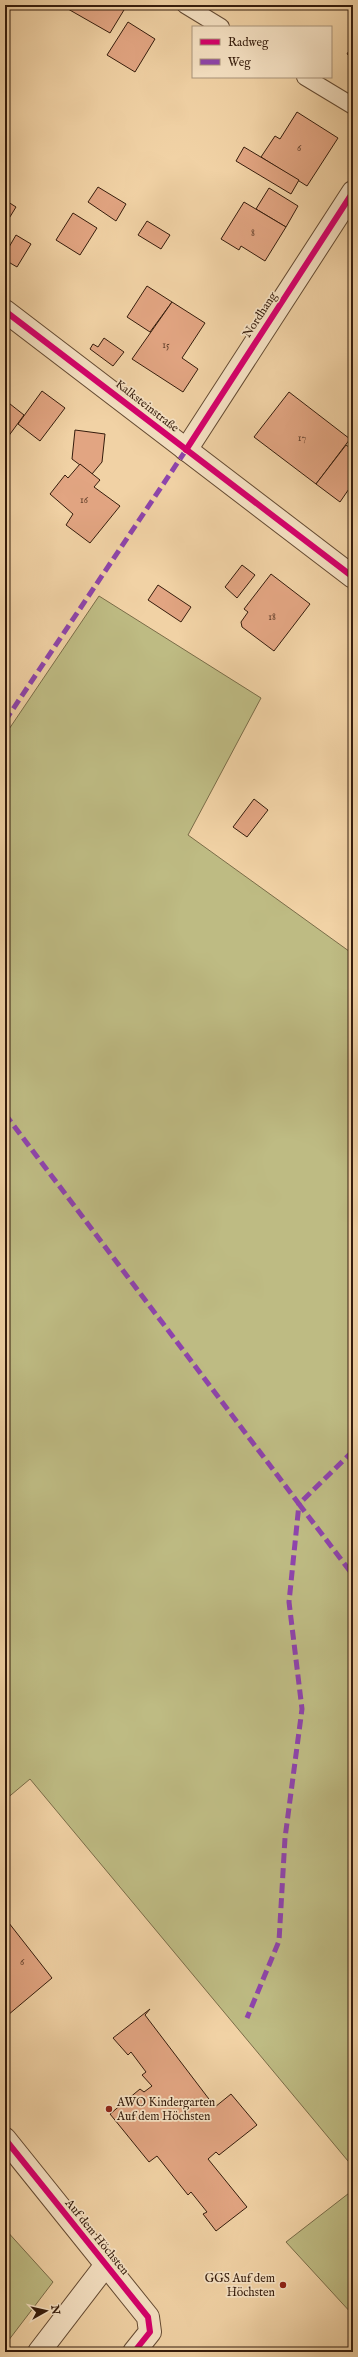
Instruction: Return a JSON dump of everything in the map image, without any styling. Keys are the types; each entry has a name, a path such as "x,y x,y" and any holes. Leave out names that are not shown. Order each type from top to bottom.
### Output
{"street":[{"name":"Nordhang","path":"186,450 353,192"},
{"name":"Kalksteinstraße","path":"5,310 353,577"},
{"name":"Auf dem Höchsten","path":"5,2139 105,2266 148,2317 150,2332 134,2352"},
{"path":"40,2352 105,2266"}],"lane":[{"path":"185,5 219,26"},
{"path":"307,78 353,106"}],"shaded area":[{"path":"99,596 261,698 188,835 353,954 353,2167 30,1779 5,1800 5,735"},
{"path":"353,2190 353,2315 286,2242"},
{"path":"5,2229 53,2282 5,2345"}],"building":[{"path":"61,5 127,5 110,33"},
{"path":"128,22 155,39 135,72 107,55"},
{"path":"353,44 353,58 347,54"},
{"path":"297,112 338,138 307,186 261,157 275,136 280,139"},
{"path":"244,147 299,180 291,194 236,161"},
{"path":"98,187 126,204 116,221 88,202"},
{"path":"269,188 298,206 286,227 256,209"},
{"path":"5,200 16,207 5,225"},
{"path":"244,202 286,227 265,261 241,246 239,250 221,239"},
{"path":"73,213 97,228 80,255 56,240"},
{"path":"147,221 170,235 161,249 138,235"},
{"path":"16,235 31,244 17,267 5,260 5,254"},
{"path":"147,286 172,302 150,332 127,317"},
{"path":"172,302 205,323 182,358 198,369 183,392 132,359"},
{"path":"104,338 124,352 113,366 90,349 93,344 98,347"},
{"path":"42,391 65,408 40,441 18,424"},
{"path":"289,392 350,439 316,484 254,437"},
{"path":"5,400 24,415 5,441"},
{"path":"75,430 105,434 102,462 92,474 72,459"},
{"path":"346,445 353,450 353,483 340,502 316,484"},
{"path":"80,464 100,480 94,487 120,506 90,543 66,525 73,514 50,494 65,475 68,478"},
{"path":"242,565 255,575 237,598 225,587"},
{"path":"271,574 310,604 274,651 242,627 241,622 248,612 244,609"},
{"path":"158,585 191,607 181,622 148,600"},
{"path":"254,799 268,810 247,837 233,827"},
{"path":"5,1918 52,1978 8,2015 5,2011"},
{"path":"150,2009 145,2015 215,2107 231,2094 257,2125 219,2155 216,2152 208,2159 247,2207 216,2231 203,2214 207,2212 191,2192 188,2195 157,2156 149,2162 110,2114 140,2089 144,2092 152,2086 142,2075 146,2072 131,2052 128,2055 113,2038"}],"marked path":[{"path":"5,721 186,450"},
{"path":"5,1114 299,1504 289,1602 302,1709 285,1838 279,1941 247,2018"},
{"path":"353,1451 299,1504 353,1575"}],"cycle path":[{"path":"186,450 353,192"},
{"path":"5,311 353,577"},
{"path":"5,2139 148,2317 150,2332 134,2352"}],"place":[{"name":"AWO Kindergarten Auf dem Höchsten","path":"109,2109"},
{"name":"GGS Auf dem Höchsten","path":"283,2285"}]}
